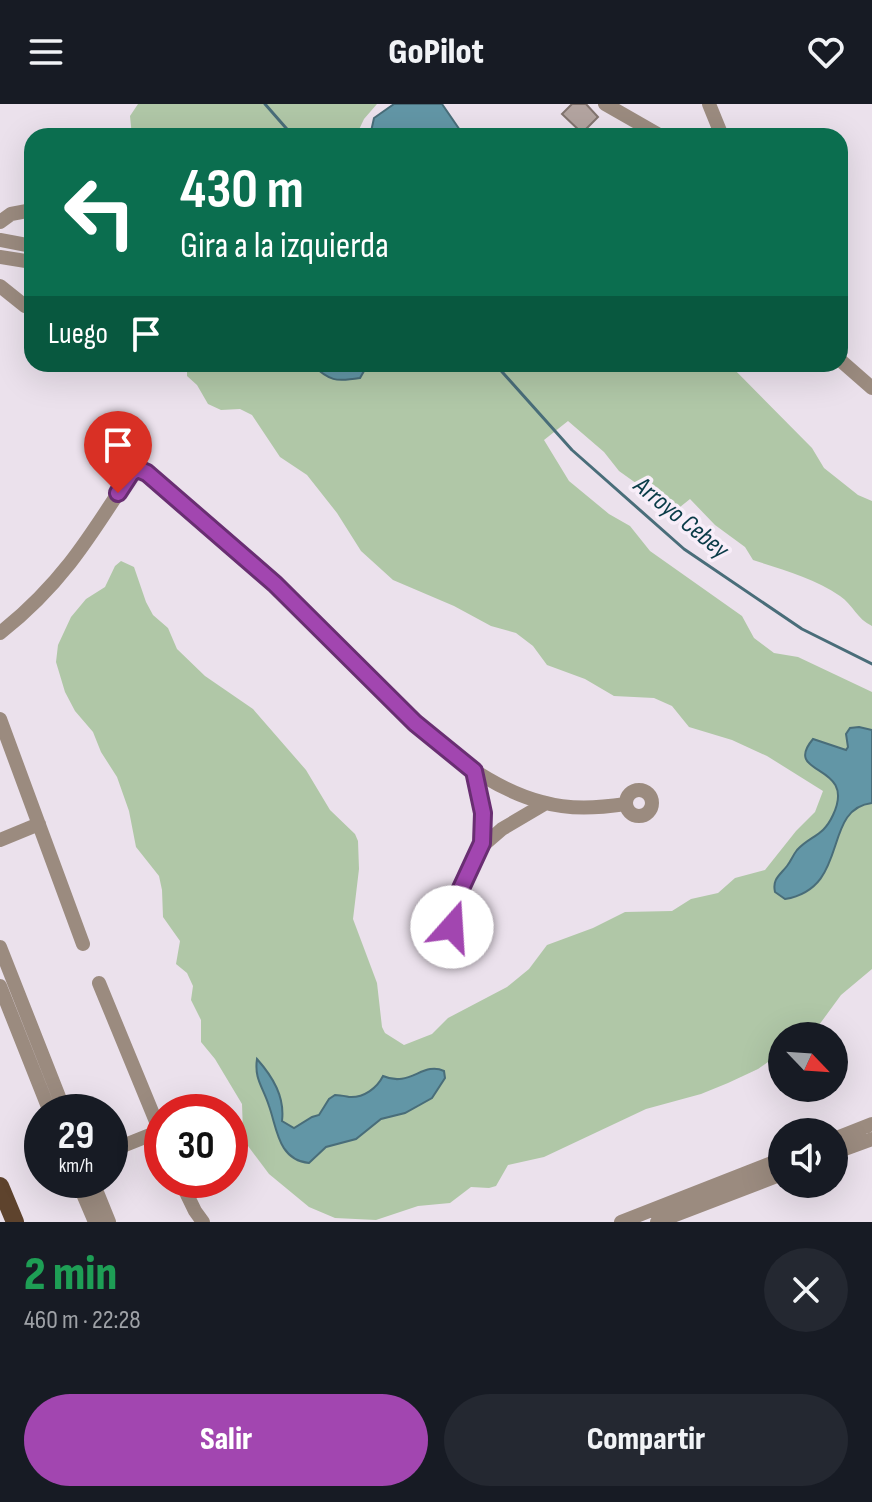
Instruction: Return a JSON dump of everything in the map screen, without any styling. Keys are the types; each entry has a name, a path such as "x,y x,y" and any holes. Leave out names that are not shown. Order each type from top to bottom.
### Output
{"main road":[{"path":"0,1186 15,1222"},
{"path":"0,1205 7,1222"}],"street":[{"path":"605,104 647,128"},
{"path":"709,104 719,128"},
{"path":"0,222 11,214 24,212"},
{"path":"0,240 24,244"},
{"path":"0,257 24,261"},
{"path":"0,286 24,305"},
{"path":"848,367 872,388"},
{"path":"0,633 33,607 73,562 131,473 138,469 147,473 275,584 415,723 474,771 506,789 546,803 574,808 626,804"},
{"path":"0,719 83,944"},
{"path":"457,897 479,849 483,813 474,771"},
{"path":"479,849 502,829 546,803"},
{"path":"0,840 39,824"},
{"path":"0,947 58,1094"},
{"path":"99,983 145,1094"},
{"path":"0,986 43,1094"},
{"path":"848,1133 872,1124"},
{"path":"848,1148 872,1139"},
{"path":"657,1222 669,1210 768,1165"},
{"path":"621,1222 768,1178"},
{"path":"85,1198 95,1222"},
{"path":"99,1198 109,1222"},
{"path":"190,1198 203,1222"}],"green space":[{"path":"138,104 377,104 360,128 131,128 130,116"},
{"path":"187,372 737,372 812,448 824,468 858,495 872,501 872,626 862,620 844,600 820,584 753,560 745,547 715,525 690,499 675,511 619,471 604,452 568,421 544,440 569,481 609,514 630,526 650,551 742,616 754,638 774,653 798,657 872,692 872,969 841,995 821,1022 768,1022 768,1062 758,1069 701,1094 646,1109 544,1157 508,1165 496,1186 471,1187 450,1203 418,1206 376,1220 335,1218 309,1207 269,1174 248,1146 248,1094 236,1094 201,1042 201,1020 191,1000 193,986 187,973 176,964 180,941 163,917 159,876 136,847 129,811 117,777 93,732 75,711 65,692 56,662 58,645 71,617 86,599 105,587 115,566 121,561 134,567 146,602 153,615 168,628 177,649 205,676 253,709 306,770 330,810 355,834 359,869 353,919 377,983 382,1027 385,1033 404,1045 432,1034 448,1018 507,987 529,969 547,945 625,912 672,911 691,899 718,893 735,878 765,870 815,812 823,791 767,756 732,740 689,727 672,706 654,698 614,696 585,679 547,665 533,646 516,633 491,626 393,580 361,551 337,513 307,475 280,457 252,415 240,409 221,410 208,404 197,385 187,376"}],"water":[{"path":"394,104 442,104 458,128 372,128 374,118"},
{"path":"321,372 363,372 360,378 344,380"},
{"path":"850,728 872,730 872,803 856,808 846,819 819,880 806,892 785,899 775,892 776,880 797,850 825,828 838,798 836,786 806,759 806,751 813,739 846,750 846,734"},
{"path":"257,1059 277,1088 282,1104 282,1121 294,1128 319,1115 335,1095 355,1097 365,1094 383,1076 401,1079 436,1069 444,1071 445,1078 432,1098 405,1113 381,1119 356,1139 326,1147 309,1163 291,1156 280,1142 258,1078"}],"building":[{"path":"572,104 586,104 598,117 587,128 577,128 562,114"}],"waterway":[{"name":"Arroyo Cebey","path":"265,104 286,128"},
{"name":"Arroyo Cebey","path":"502,372 572,450 684,549 802,629 872,664"}],"route":[{"path":"118,493 131,473 138,469 147,473 275,584 415,723 474,771 483,813 482,843 457,897 468,907 468,917 462,924 452,927"}]}
